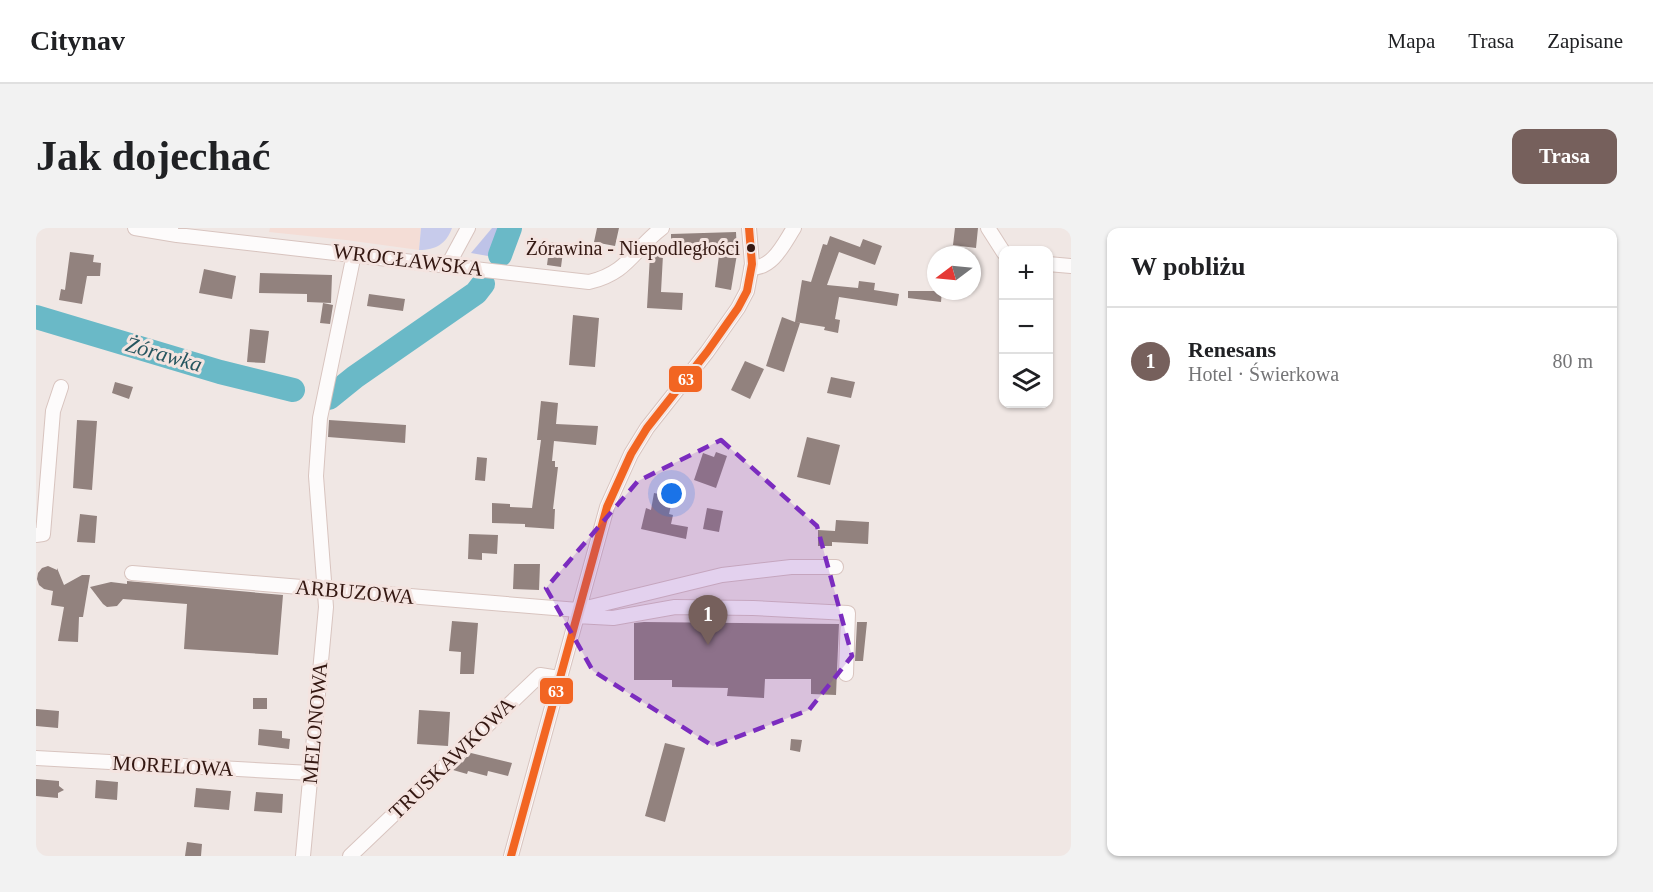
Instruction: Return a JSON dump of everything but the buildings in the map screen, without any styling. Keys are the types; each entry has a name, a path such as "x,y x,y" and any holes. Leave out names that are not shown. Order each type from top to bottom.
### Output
{"street":[{"name":"WROCŁAWSKA","path":"135,228 177,235 589,282 608,277 619,270 662,228"},
{"path":"448,265 468,228"},
{"path":"511,856 607,507 631,454 647,428 707,352 747,291 752,251 749,228"},
{"path":"751,268 767,265 794,228"},
{"path":"988,228 1000,246"},
{"name":"MELONOWA","path":"303,856 326,607 316,476 320,418 354,254"},
{"path":"1053,264 1071,266"},
{"path":"39,535 53,411 61,387"},
{"path":"577,613 722,575 790,567 836,567"},
{"name":"ARBUZOWA","path":"132,573 613,618 675,607 848,613 846,674"},
{"name":"TRUSKAWKOWA","path":"350,856 540,675 559,678"},
{"path":"36,758 36,764"},
{"name":"MORELOWA","path":"36,758 311,773"}],"highlighted area":[{"path":"721,440 817,526 852,656 809,710 713,746 593,671 546,588 638,481"}],"shaded area":[{"path":"270,228 421,228 419,250 269,232"},
{"path":"421,228 452,228 440,245 419,250"},
{"path":"492,228 509,228 488,256 471,253"}],"waterway":[{"name":"Żórawka","path":"500,255 510,228"},
{"name":"Żórawka","path":"329,398 355,377 476,293 483,284"},
{"name":"Żórawka","path":"36,317 220,372 293,390"}],"transit line":[{"name":"63","path":"511,856 607,507 631,454 647,428 707,352 747,291 752,264 749,228"}],"place":[{"name":"Żórawina - Niepodległości","path":"751,248"},
{"name":"Renesans","path":"708,645"}]}
